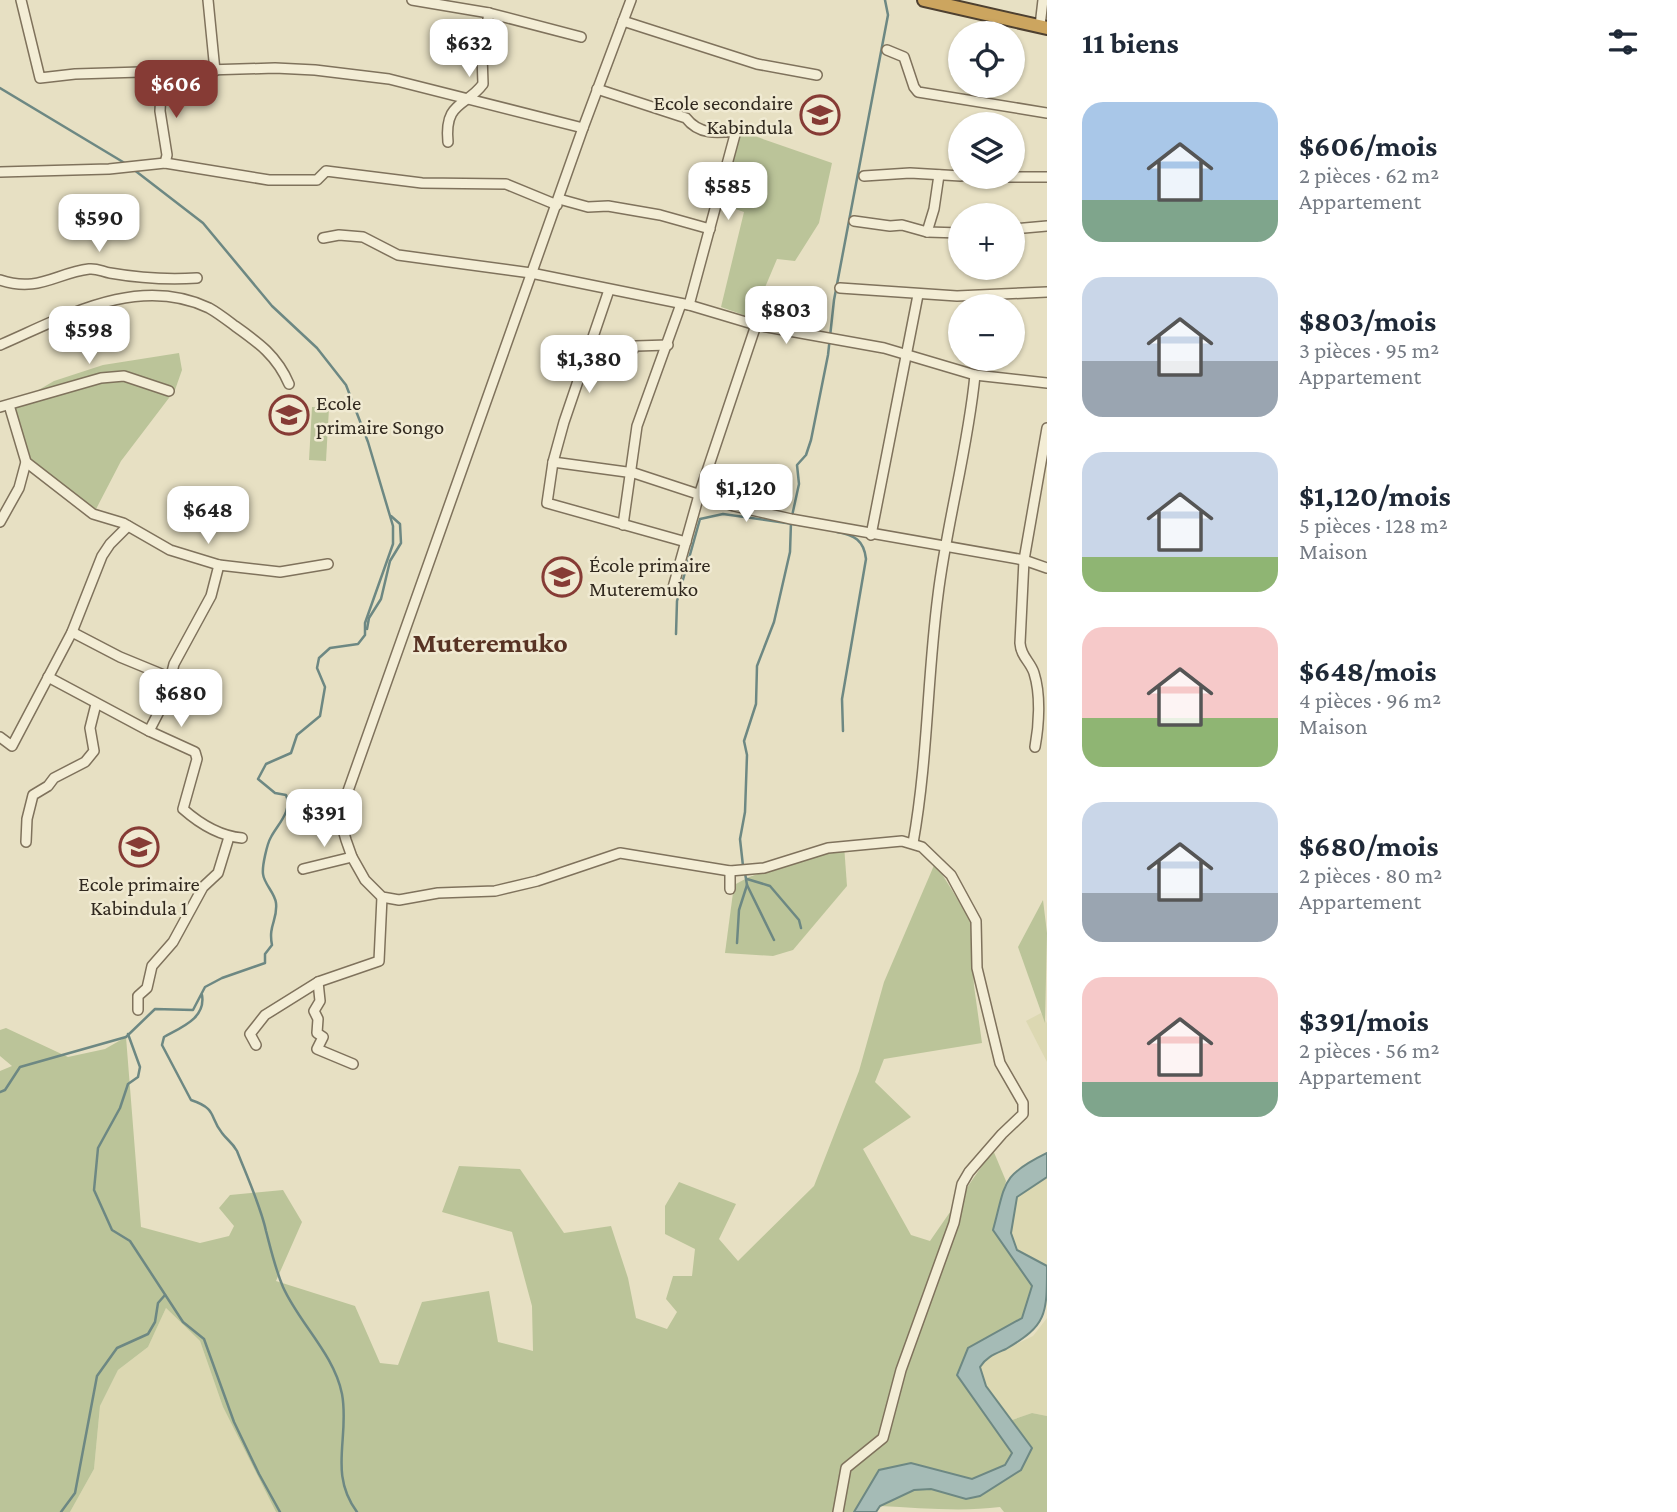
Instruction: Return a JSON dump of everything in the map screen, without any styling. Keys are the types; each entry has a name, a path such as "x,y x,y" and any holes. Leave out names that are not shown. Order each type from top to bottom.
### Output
{"highway":[{"path":"924,0 1043,27"}],"street":[{"path":"21,0 40,78 75,74 275,68 352,74 389,79 462,100 583,128"},
{"path":"208,0 215,71"},
{"path":"412,0 489,13 581,37"},
{"path":"631,0 531,272 343,805 341,823 352,858 365,880 382,897 399,900 438,893 495,891 537,881 620,853 730,870 764,868 828,848 902,841 913,843 931,854 951,875 976,921 980,980 1000,1063 1023,1103 1023,1114 1002,1134 962,1184 954,1223 901,1370 883,1438 846,1468 838,1497 838,1512"},
{"path":"1043,0 1043,27"},
{"path":"448,142 452,114 462,100 483,84 482,55 489,13"},
{"path":"623,21 757,65 817,75"},
{"path":"887,50 906,61 918,92 1047,113"},
{"path":"162,72 160,111 166,144 166,163"},
{"path":"597,89 686,118 696,128 707,132 736,131 710,229 685,305 637,426 623,525"},
{"path":"0,172 166,163 269,180 317,180 326,171 422,183 506,184 558,202 588,207 608,206 660,215 710,229"},
{"path":"864,176 895,173 948,175"},
{"path":"927,232 934,209 939,175"},
{"path":"1025,177 1047,177"},
{"path":"854,222 902,225 927,232 948,233"},
{"path":"1025,228 1047,226"},
{"path":"323,238 339,235 363,237 398,255 531,272 685,305 756,325 884,348 975,375 1047,383"},
{"path":"0,281 14,285 53,281 95,269 162,280 197,278"},
{"path":"840,288 918,295 1047,292"},
{"path":"609,289 553,462 547,503 686,542"},
{"path":"872,535 918,295"},
{"path":"0,345 80,310 121,297 170,298 210,309 263,346 278,362 289,384"},
{"path":"672,591 699,495 756,325"},
{"path":"588,348 622,362 636,346 668,345"},
{"path":"913,843 927,748 934,626 972,408 975,375"},
{"path":"169,391 124,376 101,378 4,406 26,462 93,514 115,519 170,550 219,565 280,572 328,564"},
{"path":"1035,747 1035,682 1032,668 1021,656 1020,643 1024,560 1047,428"},
{"path":"0,522 19,488 26,462"},
{"path":"553,462 629,472 746,509 872,535 1024,560 1047,568"},
{"path":"0,737 12,747 72,632 102,556 128,526"},
{"path":"149,731 165,700 174,664 211,596 219,565"},
{"path":"72,632 120,657 172,678"},
{"path":"48,677 96,704 195,752 197,759 183,809 197,821 229,837 242,838"},
{"path":"26,842 27,819 33,795 48,786 54,778 85,762 94,751 90,728 96,704"},
{"path":"138,1010 138,996 147,988 152,966 173,942 203,887 218,873 229,837"},
{"path":"303,869 352,858"},
{"path":"730,870 730,889"},
{"path":"256,1045 250,1034 258,1022 318,982 379,961 382,897"},
{"path":"318,982 320,1001 314,1012 318,1019 317,1033 323,1037 317,1049 353,1064"}],"shaded area":[{"path":"1041,1013 1047,1023 1047,1062 1026,1021"},
{"path":"1047,1177 1047,1266 1017,1250 1011,1233 1017,1197"},
{"path":"166,1308 200,1341 223,1407 276,1512 70,1512 94,1469 100,1406 118,1370 148,1347"},
{"path":"1047,1318 1047,1416 1032,1413 1012,1420 986,1386 980,1367 985,1359 1033,1336"}],"green space":[{"path":"740,131 832,163 819,223 795,261 777,259 752,318 721,307 744,212 721,204"},
{"path":"179,353 182,370 175,390 121,461 94,513 29,462 11,406 54,381 103,365"},
{"path":"312,407 329,408 326,461 309,460"},
{"path":"844,845 847,886 793,950 773,956 725,953 734,885 749,877"},
{"path":"935,863 970,919 974,986 982,1043 884,1059 875,1082 911,1117 863,1149 911,1235 930,1241 993,1150 1006,1181 993,1230 1032,1286 1022,1318 968,1348 1003,1438 1012,1452 1005,1465 972,1479 911,1463 879,1470 854,1512 276,1512 223,1407 200,1341 166,1308 148,1347 118,1370 100,1406 94,1469 70,1512 0,1512 0,1071 12,1066 0,1056 0,1030 6,1028 68,1057 105,1049 126,1037 141,1227 200,1243 229,1236 234,1226 219,1208 230,1195 283,1190 302,1222 276,1281 355,1306 380,1363 398,1365 422,1302 489,1291 498,1342 533,1351 532,1306 512,1232 442,1212 459,1166 520,1169 564,1233 611,1226 628,1278 636,1318 667,1329 677,1312 666,1299 673,1276 692,1276 695,1249 665,1234 665,1206 679,1182 736,1204 719,1239 738,1261 814,1186 859,1071 884,982"},
{"path":"1043,900 1047,933 1045,1023 1018,947"},
{"path":"1032,1413 1047,1416 1047,1512 1004,1512 1000,1507 956,1509 880,1506 914,1490 931,1489 966,1499 981,1496 1021,1470 1032,1448 1012,1420"}],"water":[{"path":"1047,1153 1047,1177 1017,1197 1011,1233 1017,1250 1047,1266 1042,1317 1030,1333 988,1358 980,1367 986,1386 1032,1448 1021,1470 980,1496 966,1499 931,1489 914,1490 880,1506 876,1512 854,1512 879,1470 911,1463 972,1479 1005,1465 1012,1453 957,1375 968,1348 1022,1318 1032,1286 993,1230 1007,1182 1021,1168"}],"waterway":[{"path":"792,516 799,484 797,465 806,455 811,440 828,355 834,300 888,15 885,0"},
{"path":"0,88 128,165"},
{"path":"0,1092 5,1090 20,1067 126,1037 155,1009 193,1010 205,987 265,963 265,954 272,945 271,932 276,909 275,899 264,878 263,866 269,840 284,817 288,801 286,795 275,793 258,779 266,764 291,753 297,735 320,716 325,687 317,668 319,658 330,648 358,644 365,635 365,623 393,544 393,526 368,442 346,385 317,348 272,306 203,223 133,169"},
{"path":"676,634 677,601 700,519 723,514 800,525"},
{"path":"367,629 369,618 381,599 390,561 401,543 400,524 391,516"},
{"path":"743,866 740,839 745,812 747,755 744,741 756,704 757,666 774,622 790,552 791,522"},
{"path":"837,532 857,540 863,547 866,559 842,699 843,731"},
{"path":"745,873 747,885 774,940"},
{"path":"747,879 770,886 799,920 801,928"},
{"path":"737,943 739,910 747,885"},
{"path":"202,995 202,1003 196,1016 164,1037 162,1045 191,1100 209,1110 218,1127 237,1151 261,1212 283,1287 338,1379 344,1410 342,1469 348,1497 357,1512"},
{"path":"128,1034 140,1067 138,1077 128,1084 120,1108 98,1148 94,1190 112,1230 130,1241 183,1322 204,1339 234,1422 280,1512"},
{"path":"61,1512 75,1493 97,1376 117,1348 148,1334 155,1322 158,1303 165,1295"}],"place":[{"name":"Ecole secondaire Kabindula","path":"820,115"},
{"name":"Ecole primaire Songo","path":"289,415"},
{"name":"École primaire Muteremuko","path":"562,577"},
{"name":"Ecole primaire Kabindula 1","path":"139,847"}],"district":[{"name":"Muteremuko","path":"490,642"}]}
